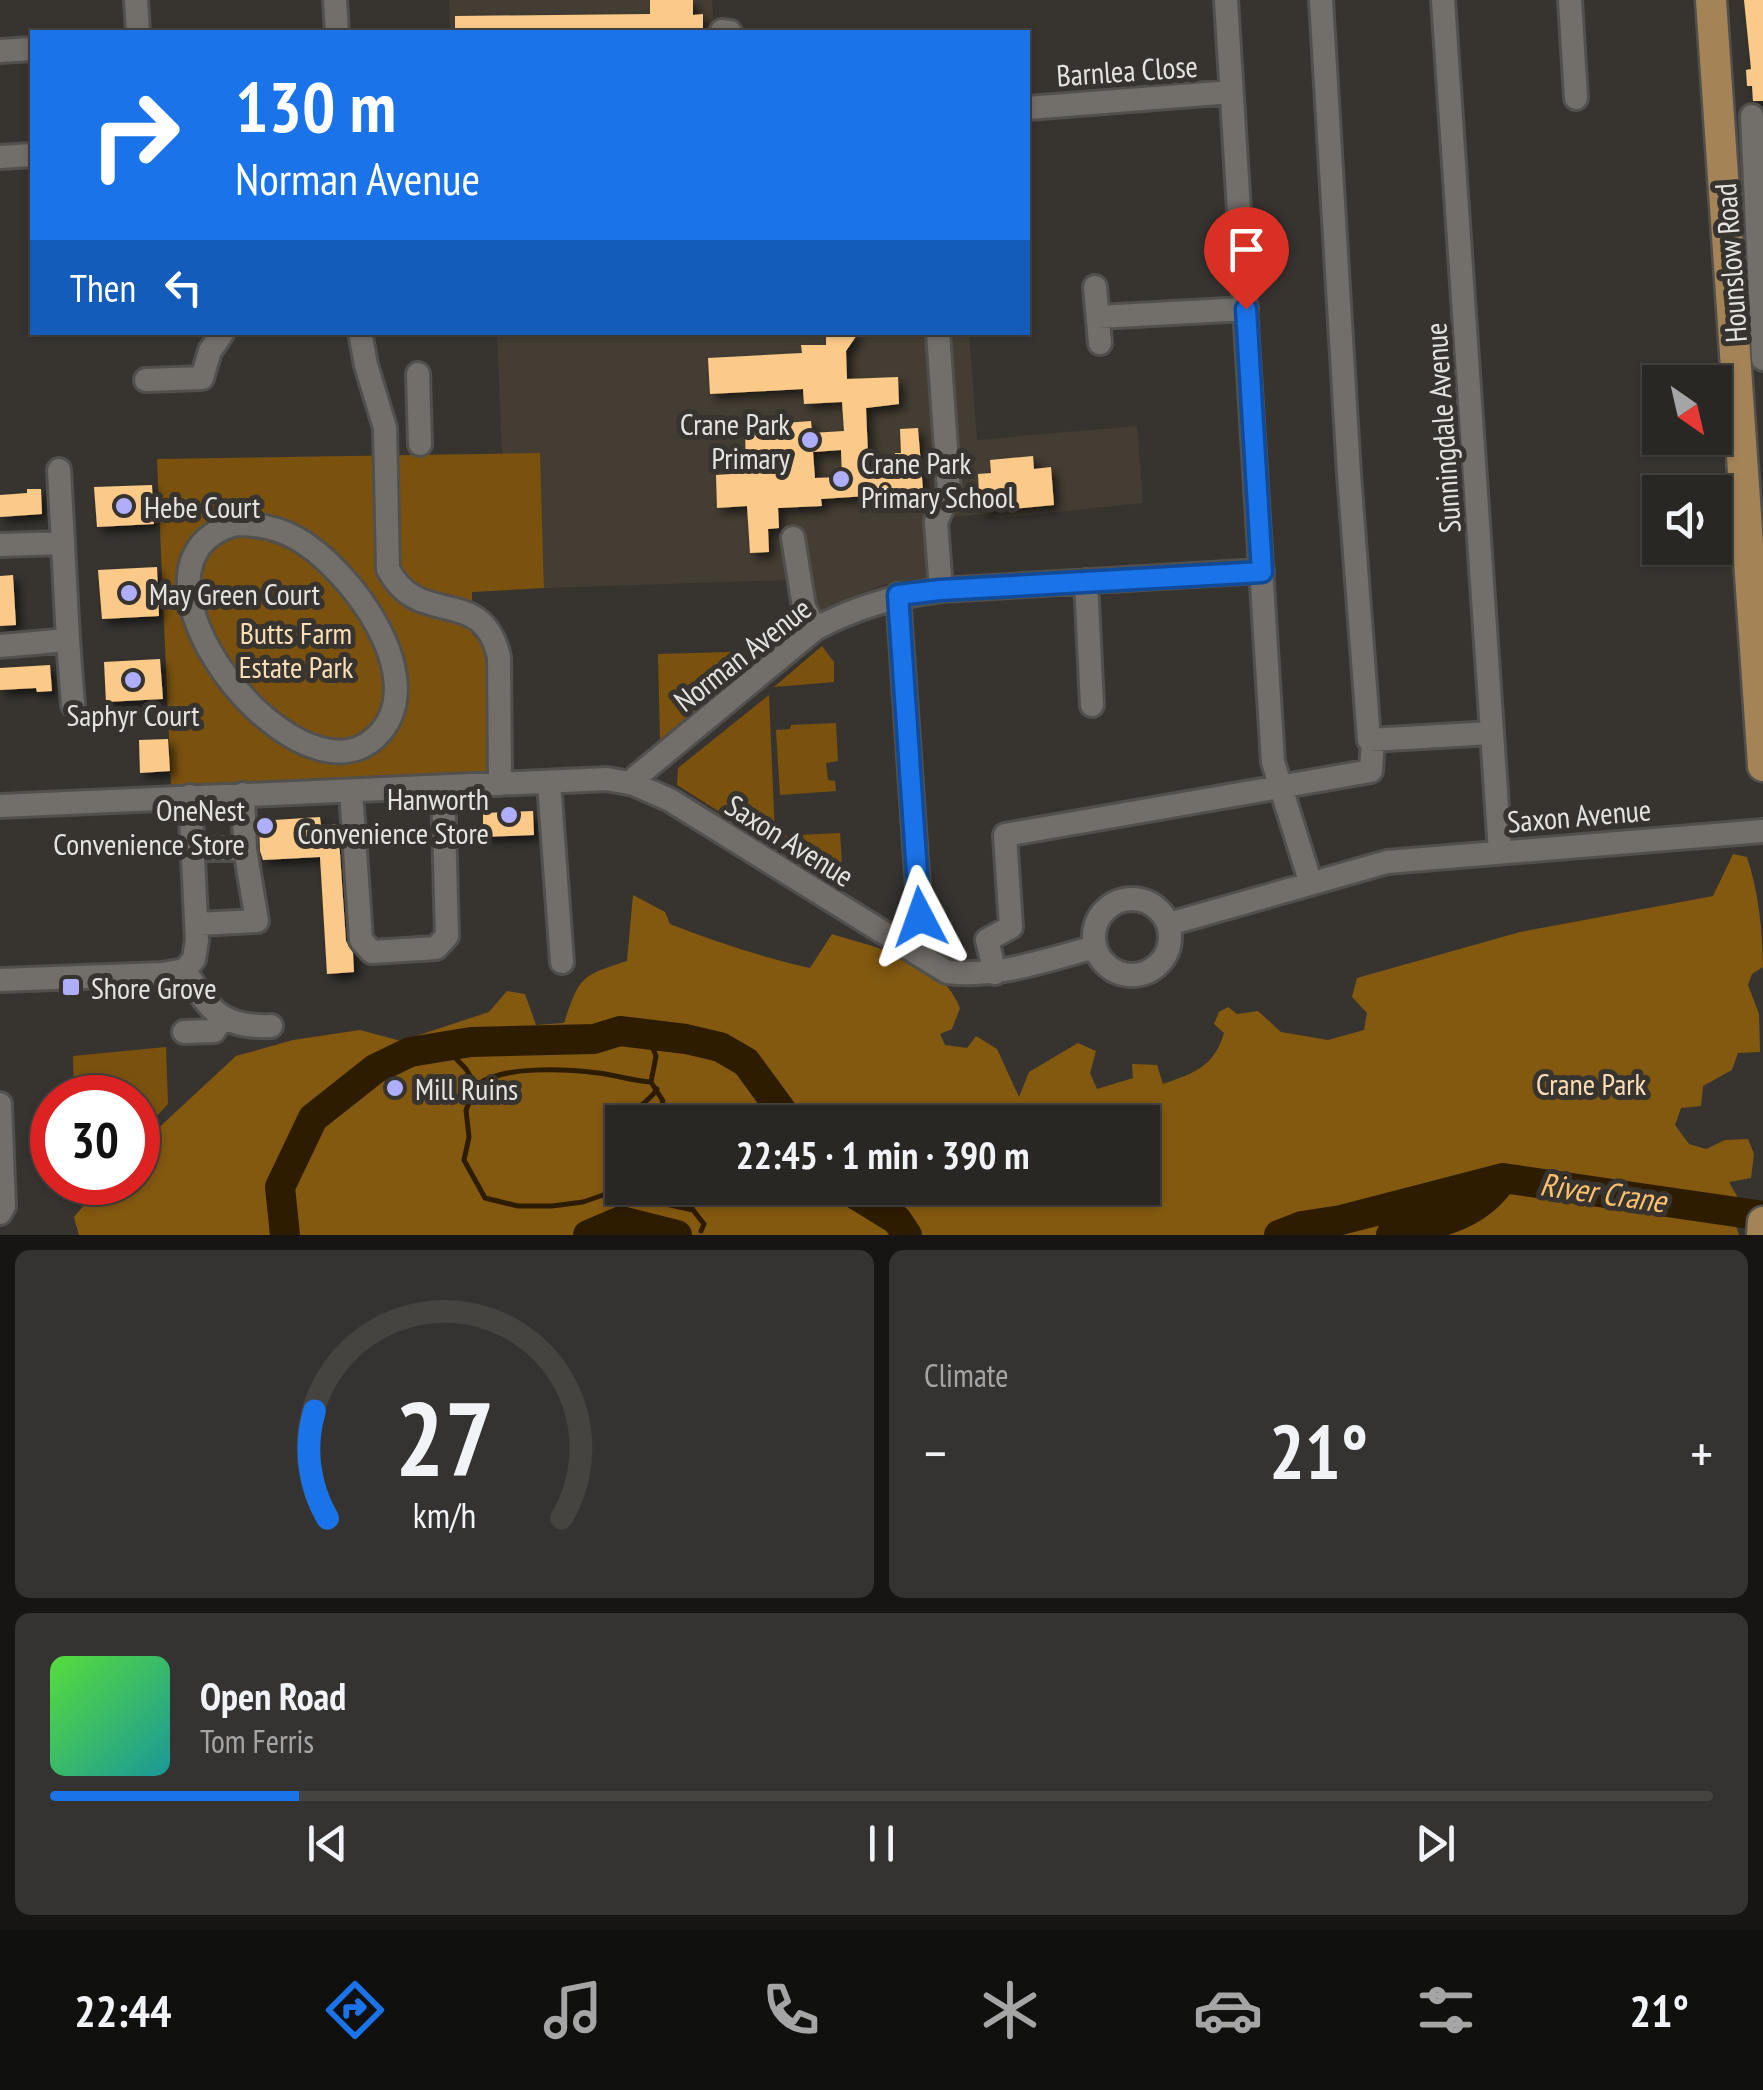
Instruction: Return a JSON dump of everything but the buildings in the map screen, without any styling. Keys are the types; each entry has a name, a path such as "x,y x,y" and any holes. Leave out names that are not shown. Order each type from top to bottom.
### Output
{"main road":[{"name":"Hounslow Road","path":"1711,0 1763,766"},
{"path":"1762,1234 1763,1222"}],"street":[{"path":"136,0 138,30"},
{"path":"335,0 336,30"},
{"path":"1226,0 1274,762 1310,881"},
{"path":"1321,0 1369,740 1492,733"},
{"name":"Sunningdale Avenue","path":"1443,0 1500,852"},
{"path":"1570,0 1576,98"},
{"path":"0,50 30,50"},
{"name":"Barnlea Close","path":"1030,108 1232,92"},
{"path":"1720,110 1757,117 1763,359"},
{"path":"0,157 30,155"},
{"path":"1095,287 1100,343"},
{"path":"1098,317 1246,309"},
{"path":"146,380 203,386 210,350 222,335"},
{"path":"361,335 385,428 388,570 396,586 410,598 469,612 485,623 496,639 500,657 500,784"},
{"path":"938,335 949,493 936,522 940,590"},
{"path":"385,428 420,436 418,374"},
{"path":"59,470 74,704"},
{"path":"256,524 297,538 338,570 376,625 395,676 396,705 376,737 364,746 348,749 311,745 268,721 234,689 217,666 195,618 191,574 199,544 219,529 256,524"},
{"path":"793,538 804,606 815,629"},
{"path":"0,545 64,542"},
{"name":"Norman Avenue","path":"634,784 636,777 815,629 846,612 898,595 940,590 1262,572"},
{"path":"1086,582 1092,705"},
{"path":"898,595 920,917 908,948"},
{"path":"0,646 68,640"},
{"path":"995,973 987,940 1011,927 1005,835 1371,771 1374,739"},
{"name":"Saxon Avenue","path":"0,806 607,779 634,784 670,800 948,972 976,976 995,973 1095,946"},
{"path":"549,783 562,962"},
{"path":"351,791 362,940 372,952 436,948 447,936 443,787"},
{"path":"198,924 257,921 246,849 243,794"},
{"path":"0,980 185,970 194,958 198,924 190,796"},
{"name":"Saxon Avenue","path":"1168,924 1386,862 1763,831"},
{"path":"209,849 246,849"},
{"path":"1140,899 1152,904 1168,924 1169,948 1154,968 1143,973 1119,973 1100,958 1095,946 1097,921 1116,902 1140,899"},
{"path":"185,970 208,1005 223,1017 241,1027 271,1026"},
{"path":"184,1032 214,1031 223,1017"},
{"path":"0,1104 4,1206 0,1213"}],"shaded area":[{"path":"449,0 712,0 714,30 450,30"},
{"name":"Crane Park Primary School","path":"497,335 969,335 977,440 1137,426 1143,503 999,518 981,514 944,518 946,575 882,585 836,604 794,629 789,580 544,588 540,453 502,455"}],"green space":[{"name":"Butts Farm Estate Park","path":"540,453 544,588 472,592 472,634 487,657 492,766 486,772 171,785 157,459"},
{"path":"822,646 834,662 834,682 774,687"},
{"path":"766,651 660,740 658,654"},
{"path":"769,695 775,836 840,833 843,878 837,886 677,785 678,768"},
{"path":"836,723 838,761 826,763 828,780 835,781 836,791 780,795 776,730 790,729 791,725"},
{"name":"Crane Park","path":"1733,854 1747,857 1762,939 1763,967 1752,974 1748,985 1759,1014 1760,1052 1738,1053 1732,1070 1703,1086 1701,1106 1681,1108 1675,1125 1689,1144 1706,1149 1725,1140 1748,1139 1754,1154 1751,1178 1729,1182 1738,1198 1733,1217 1739,1235 79,1235 74,1217 84,1205 160,1205 160,1127 236,1056 293,1040 360,1030 401,1041 489,1012 507,991 525,994 536,1025 564,1023 584,980 627,961 633,895 665,912 670,924 792,964 810,968 832,934 906,958 938,977 960,1008 952,1029 940,1034 945,1045 967,1048 976,1036 997,1049 1019,1097 1029,1072 1078,1043 1096,1051 1090,1073 1097,1089 1133,1078 1132,1064 1157,1065 1163,1084 1193,1072 1220,1045 1224,1033 1214,1024 1219,1012 1228,1007 1237,1014 1258,1011 1281,1032 1328,1040 1364,1030 1367,1013 1352,997 1357,978 1520,932 1713,896"},
{"path":"166,1047 168,1104 160,1113 160,1075 73,1075 73,1056"}],"waterway":[{"path":"285,1235 280,1187 313,1118 375,1069 410,1052 471,1042 594,1039 620,1031 686,1039 720,1047 746,1062 778,1105"},
{"path":"648,1035 656,1056 651,1082 662,1105"},
{"path":"444,1046 476,1086 466,1110 469,1137 464,1160 485,1198 518,1206 552,1206 583,1202 612,1192 693,1210"},
{"path":"476,1086 501,1075 534,1070 605,1074 651,1082"},
{"path":"641,1105 657,1089"},
{"name":"River Crane","path":"1279,1235 1302,1226 1341,1220 1503,1178 1763,1216"},
{"name":"River Crane","path":"1391,1235 1467,1211 1503,1178"},
{"path":"690,1205 704,1224 701,1231"},
{"path":"873,1205 897,1220 907,1235"},
{"name":"River Crane","path":"588,1235 621,1221 677,1235"}],"place":[{"name":"Crane Park Primary","path":"810,440"},
{"name":"Crane Park Primary School","path":"841,479"},
{"name":"Hebe Court","path":"124,506"},
{"name":"May Green Court","path":"129,593"},
{"name":"Saphyr Court","path":"133,680"},
{"name":"Hanworth Convenience Store","path":"509,815"},
{"name":"OneNest Convenience Store","path":"265,826"},
{"name":"Shore Grove","path":"71,987"},
{"name":"Mill Ruins","path":"395,1088"}],"route":[{"path":"920,917 898,595 1262,572 1246,309"}]}
